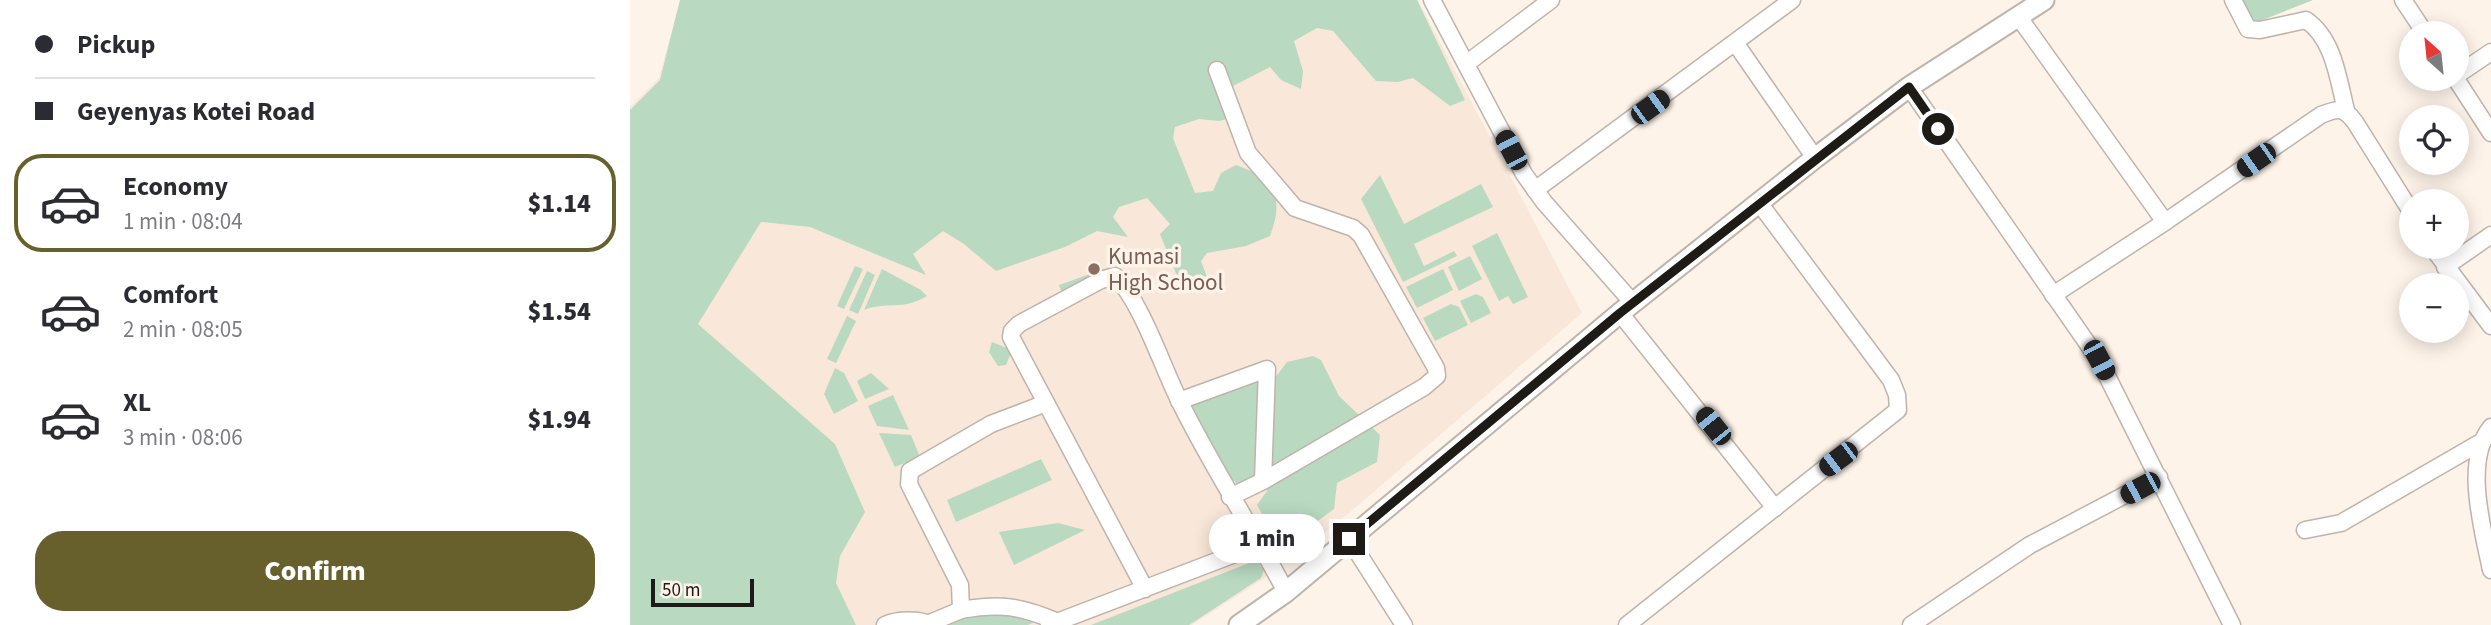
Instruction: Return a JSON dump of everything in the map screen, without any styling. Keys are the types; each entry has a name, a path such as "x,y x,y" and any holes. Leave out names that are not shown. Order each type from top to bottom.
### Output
{"street":[{"path":"1432,0 1535,190 1775,508"},
{"path":"1466,64 1551,0"},
{"path":"1535,190 1792,0"},
{"path":"1239,625 1286,592 1626,308 1815,158 1909,87 2044,0"},
{"path":"2233,0 2248,29 2260,30 2306,20 2319,29 2334,60 2346,110 2399,193"},
{"path":"2403,0 2417,21"},
{"path":"2018,16 2165,222"},
{"path":"1736,44 1815,158"},
{"path":"2469,68 2491,52"},
{"path":"1217,70 1248,153 1295,208 1353,228 1361,235 1436,368 1437,376 1424,387 1263,481 1230,497"},
{"path":"1909,87 2099,360 2232,625"},
{"path":"2465,91 2491,133"},
{"path":"2053,295 2321,115 2336,108 2346,110"},
{"path":"1626,625 1880,427 1898,410 1898,395 1891,380 1760,204"},
{"path":"2445,267 2491,235"},
{"path":"2440,259 2491,326"},
{"path":"1145,589 1016,349 1012,331 1030,317 1115,276 1136,310 1179,401 1230,497 1261,544 1286,592"},
{"path":"1179,401 1267,369 1263,481"},
{"path":"961,610 960,585 909,484 910,471 991,424 1045,403"},
{"path":"2305,530 2341,523 2487,434"},
{"path":"2487,434 2478,457 2479,509 2491,570"},
{"path":"1911,625 2030,545 2159,477"},
{"path":"1349,539 1404,625"},
{"path":"885,625 891,622 931,624 961,610 994,604 1035,612 1053,623 1261,544"}],"shaded area":[{"name":"Kumasi High School","path":"680,0 1418,0 1582,313 1348,514 1291,559 1282,550 1259,559 1267,571 1265,578 1192,625 630,625 630,107 659,78"}],"green space":[{"path":"680,0 1417,0 1465,100 1450,106 1413,78 1398,82 1376,81 1333,31 1317,28 1294,41 1303,71 1301,89 1281,80 1270,67 1233,86 1231,118 1219,121 1199,119 1175,127 1173,138 1195,193 1213,191 1221,173 1236,165 1249,170 1267,183 1276,200 1270,236 1246,246 1207,253 1201,261 1210,285 1189,293 1177,276 1160,234 1170,224 1147,198 1119,207 1113,217 1128,237 1097,231 1065,247 996,271 964,244 943,231 913,254 926,275 810,227 761,222 698,324 835,444 865,512 840,556 836,583 856,625 630,625 630,110 660,80"},
{"path":"2239,0 2313,0 2250,25"},
{"path":"1380,175 1404,224 1481,184 1493,207 1414,244 1424,266 1454,251 1457,256 1403,282 1361,199"},
{"path":"1497,233 1528,297 1513,304 1508,296 1499,301 1472,246"},
{"path":"1470,256 1482,279 1459,291 1448,267"},
{"path":"855,266 863,269 844,309 837,306"},
{"path":"882,269 927,296 902,305 864,310"},
{"path":"1104,269 1107,277 1064,298 1059,285"},
{"path":"1443,269 1453,290 1417,308 1406,287"},
{"path":"867,271 875,275 858,314 849,310"},
{"path":"1476,294 1483,297 1491,313 1471,323 1460,301"},
{"path":"1451,304 1459,307 1468,325 1435,341 1423,318"},
{"path":"847,316 856,321 836,363 827,359"},
{"path":"992,342 1012,350 1006,365 998,366 989,352"},
{"path":"1313,356 1321,360 1339,396 1380,435 1377,462 1337,483 1334,509 1297,536 1279,545 1257,505 1269,488 1275,378 1287,362"},
{"path":"835,368 844,373 858,401 834,414 824,394"},
{"path":"871,373 889,389 865,399 857,381"},
{"path":"1253,381 1261,384 1256,478 1237,484 1207,449 1192,404"},
{"path":"893,395 909,430 877,426 868,406"},
{"path":"879,433 911,435 920,457 895,467"},
{"path":"1041,459 1052,480 956,522 947,500"},
{"path":"1058,523 1085,530 1014,565 999,532"},
{"path":"1257,560 1264,570 1261,578 1189,625 1091,625"},
{"path":"981,608 1043,618 1028,625 950,625"}],"place":[{"name":"Kumasi High School","path":"1094,269"}],"route":[{"path":"1349,539 1620,313 1909,87 1938,129"}]}
